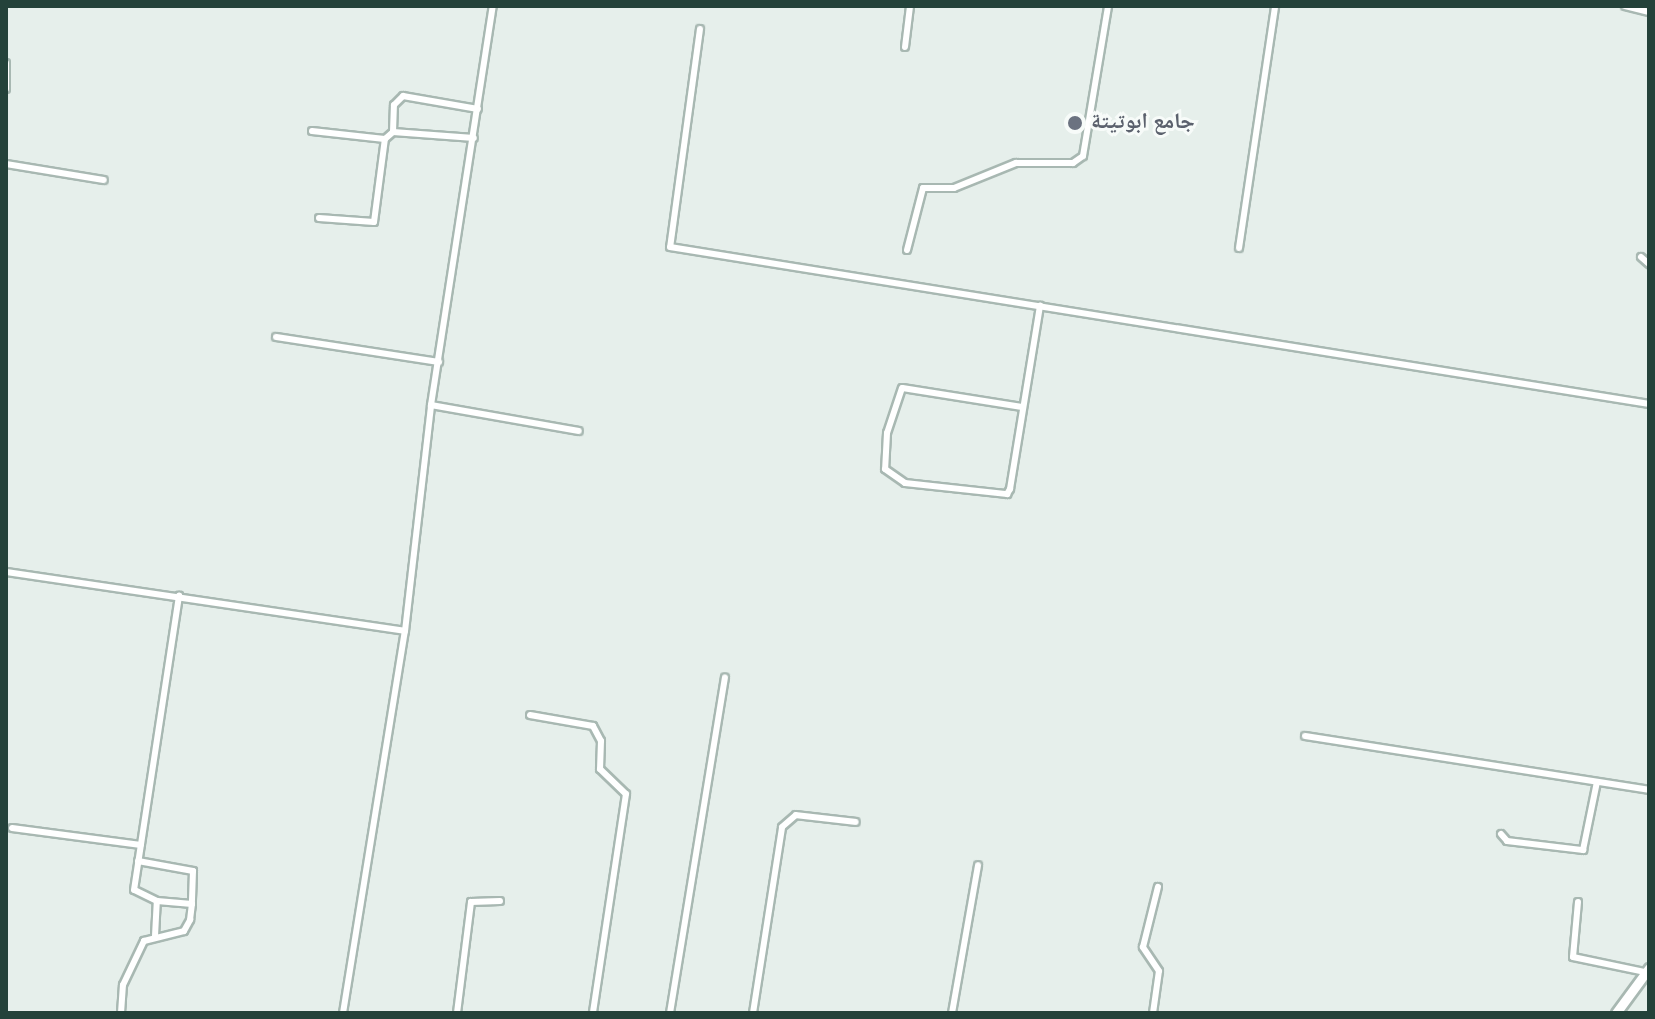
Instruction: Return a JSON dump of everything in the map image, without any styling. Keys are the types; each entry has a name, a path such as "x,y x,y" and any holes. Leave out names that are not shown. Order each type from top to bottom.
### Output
{"street":[{"path":"343,1013 405,631 431,405 493,6"},
{"path":"905,47 910,6"},
{"path":"907,250 923,188 954,188 1016,163 1073,163 1083,156 1108,6"},
{"path":"1239,248 1275,6"},
{"path":"1625,6 1649,12"},
{"path":"700,29 670,247 1649,404"},
{"path":"6,63 6,89"},
{"path":"393,132 394,105 403,96 478,109"},
{"path":"312,131 385,139"},
{"path":"319,218 374,222 385,139 393,132 474,138"},
{"path":"6,164 104,180"},
{"path":"1641,257 1649,264"},
{"path":"1022,407 902,388 887,433 885,469 905,483 1007,494 1040,305"},
{"path":"276,337 439,362"},
{"path":"431,405 579,431"},
{"path":"6,572 179,595 405,631"},
{"path":"179,595 134,890 157,901 192,904"},
{"path":"670,1013 725,677"},
{"path":"530,715 593,726 601,741 600,769 626,794 593,1013"},
{"path":"1305,736 1649,790"},
{"path":"1501,834 1507,841 1583,850 1597,782"},
{"path":"753,1013 782,827 796,815 856,822"},
{"path":"12,828 141,845"},
{"path":"121,1013 128,973 144,941 184,931 192,904 193,871 138,861"},
{"path":"952,1013 978,865"},
{"path":"1153,1013 1159,971 1143,947 1158,887"},
{"path":"155,936 157,901"},
{"path":"457,1013 471,902 500,901"},
{"path":"1578,902 1573,957 1647,970 1616,1013"}],"place":[{"name":"جامع ابوتيتة","path":"1075,123"}]}
